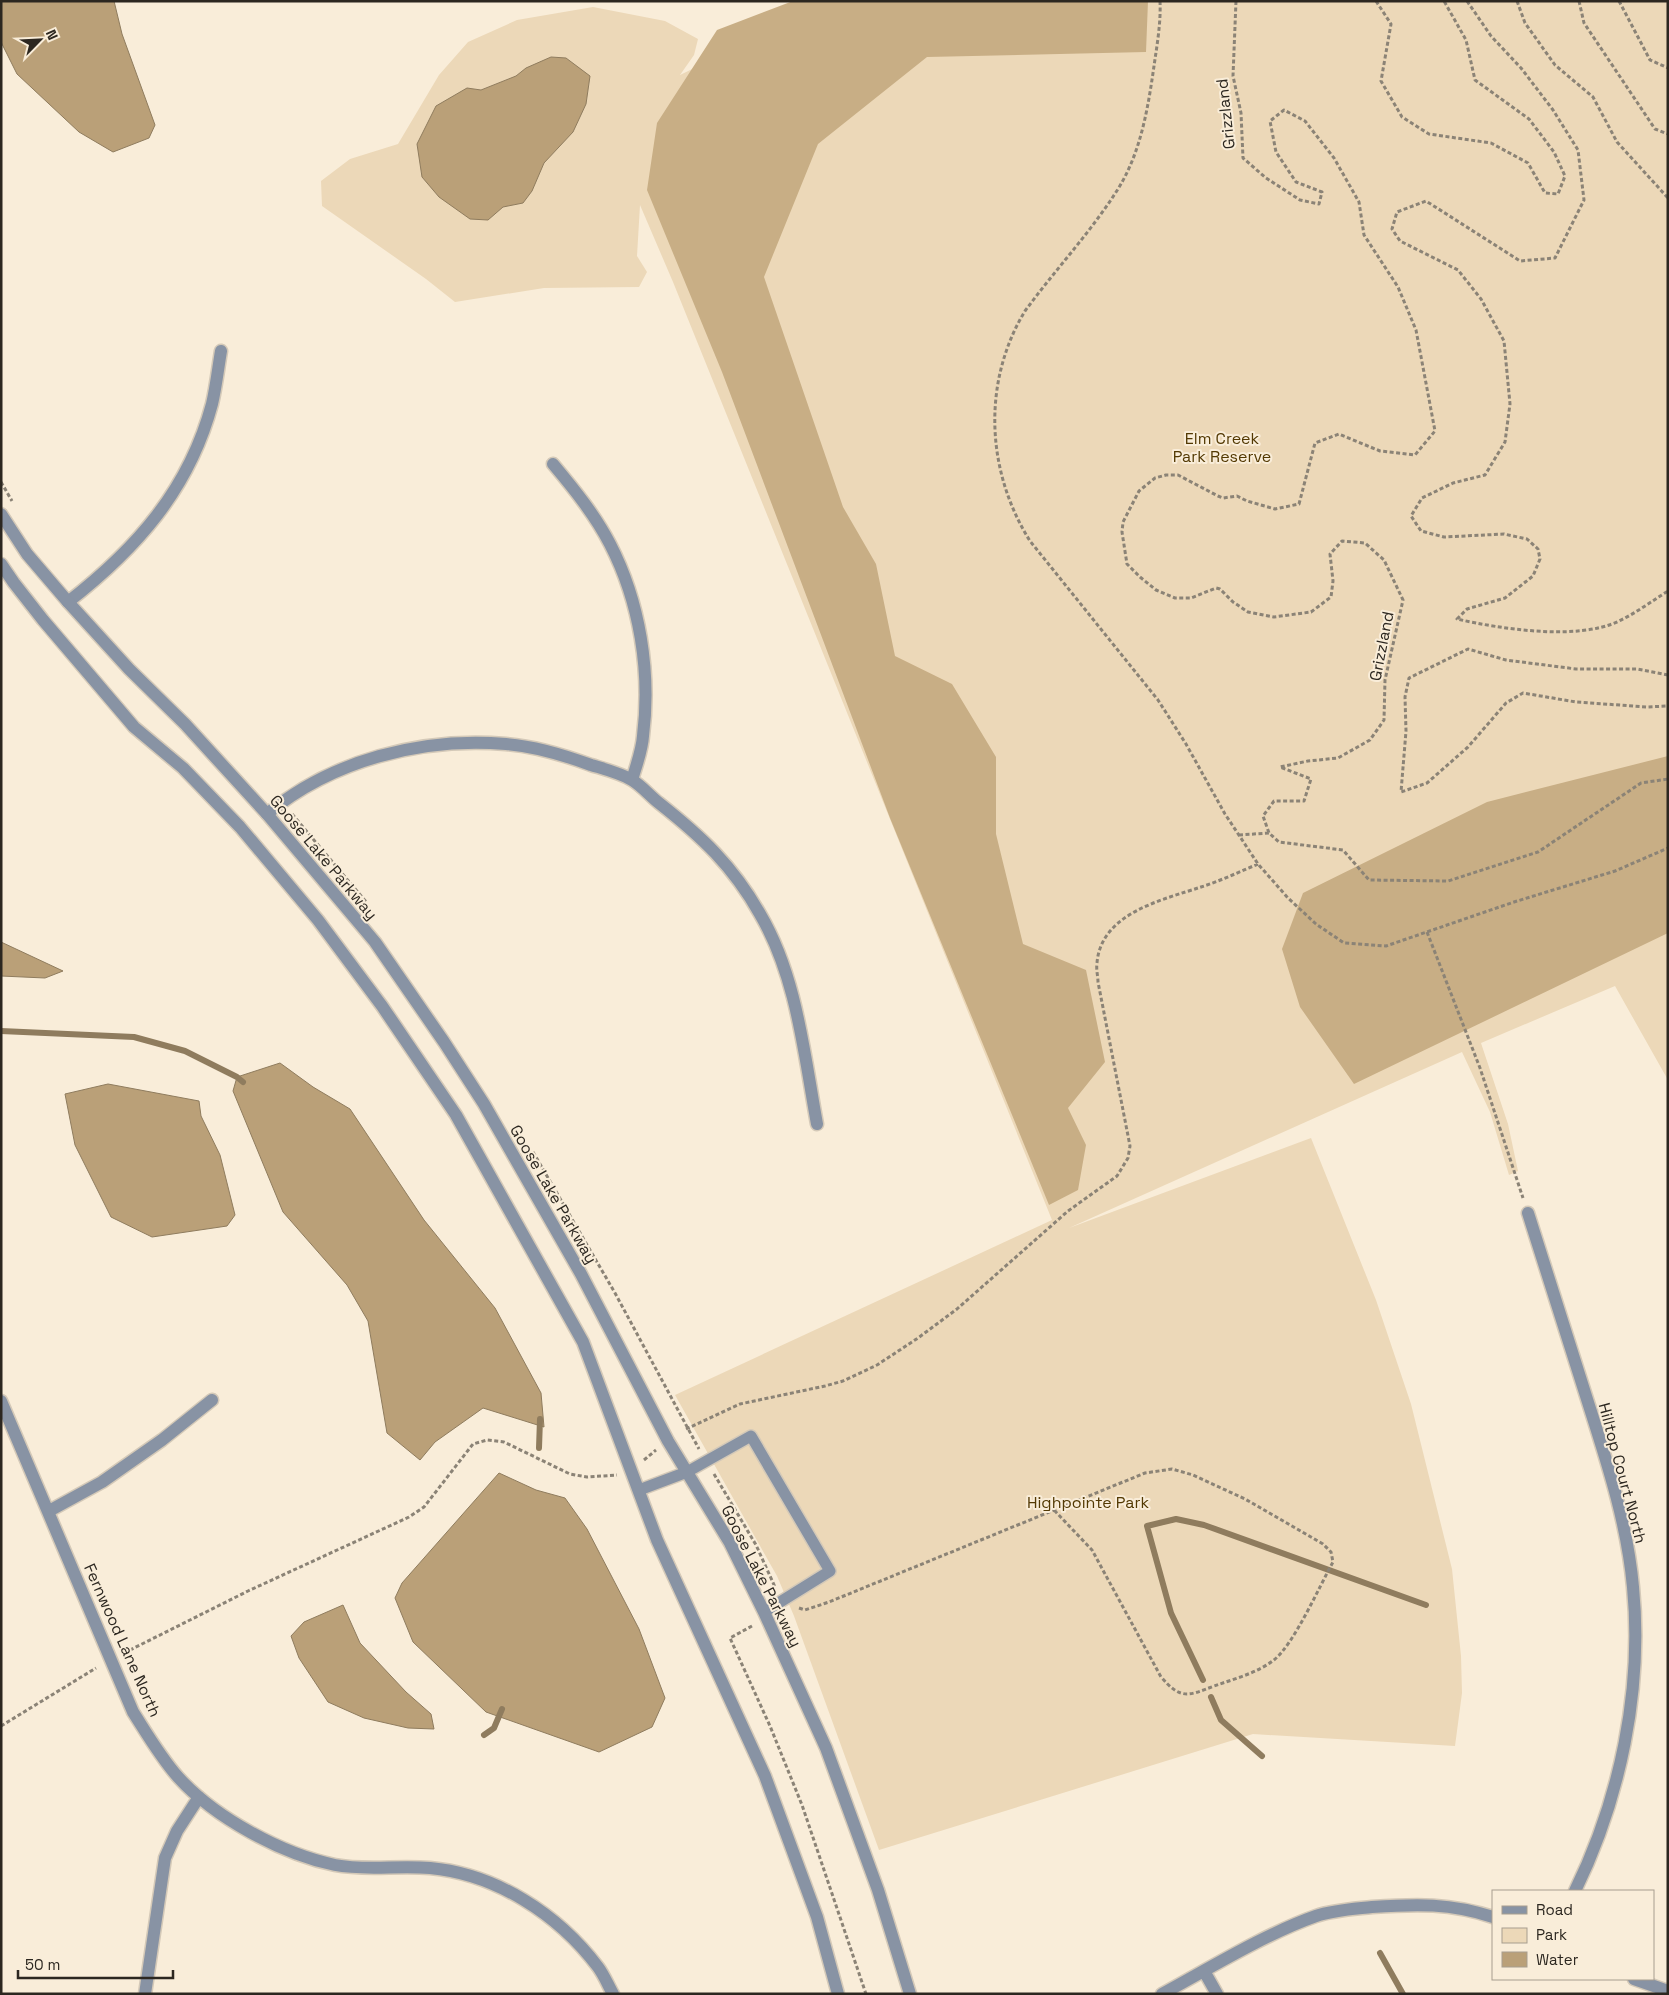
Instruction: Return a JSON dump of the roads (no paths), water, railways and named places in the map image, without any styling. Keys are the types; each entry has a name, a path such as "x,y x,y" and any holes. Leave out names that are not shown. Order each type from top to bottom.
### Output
{"street":[{"path":"68,602 96,580 135,544 168,503 194,455 209,413 221,352"},
{"path":"553,464 585,503 610,544 630,591 641,639 646,688 643,738 632,780"},
{"name":"Goose Lake Parkway","path":"1,514 27,554 68,602 129,669 185,724 267,814 375,942 484,1104 581,1274 668,1441 730,1543 765,1615 826,1748 878,1890 910,1994"},
{"path":"1,564 43,620 134,727 183,768 240,827 318,920 382,1006 456,1115 583,1342 657,1540 765,1776 817,1917 838,1994"},
{"path":"267,814 300,790 345,768 397,751 451,743 507,744 562,755 632,780 696,832 733,871 761,915 783,964 798,1017 817,1124"},
{"name":"Hilltop Court North","path":"1528,1212 1608,1466 1625,1534 1633,1587 1633,1675 1624,1744 1608,1811 1575,1890"},
{"path":"49,1511 102,1482 162,1440 212,1400"},
{"name":"Fernwood Lane North","path":"1,1401 133,1712 152,1743 178,1777 199,1797 254,1836 295,1853 336,1865 371,1868 398,1866 463,1872 499,1886 535,1907 571,1936 598,1968 613,1994"},
{"path":"145,1994 165,1858 177,1831 199,1797"},
{"path":"1162,1994 1269,1937 1316,1916 1343,1910 1417,1904 1468,1909 1492,1917"},
{"path":"1204,1971 1217,1994"},
{"path":"1637,1980 1668,1991"}],"lane":[{"path":"639,1490 687,1472 751,1436 830,1571 765,1615"}],"water":[{"path":"1,1 114,1 122,34 155,125 149,138 113,152 79,132 17,74 1,42"},
{"path":"551,57 566,58 590,76 586,104 573,132 544,163 532,191 523,203 503,207 488,220 470,219 439,197 422,177 417,144 436,106 467,88 481,90 516,76 526,68"},
{"path":"1,942 63,971 45,978 1,976"},
{"path":"280,1063 313,1087 350,1109 424,1220 495,1308 541,1393 544,1427 483,1408 435,1442 420,1460 387,1433 368,1321 347,1285 283,1212 233,1091 237,1077"},
{"path":"108,1084 199,1101 201,1116 220,1155 235,1215 227,1226 152,1237 111,1217 75,1145 65,1094"},
{"path":"499,1473 536,1490 565,1498 587,1529 639,1629 665,1698 652,1727 599,1752 486,1712 413,1642 395,1598 402,1583"},
{"path":"343,1605 360,1643 406,1692 431,1714 434,1729 408,1728 364,1718 328,1702 299,1658 291,1636 304,1622"}],"waterway":[{"path":"1,1031 134,1037 185,1051 237,1077 243,1082"},
{"path":"539,1448 540,1419"},
{"path":"1203,1680 1171,1613 1147,1526 1176,1519 1204,1525 1426,1605"},
{"path":"1211,1697 1221,1720 1262,1756"},
{"path":"484,1735 494,1728 502,1709"},
{"path":"1380,1953 1403,1994"}],"park label":[{"name":"Elm Creek Park Reserve","path":"1222,447"},
{"name":"Highpointe Park","path":"1088,1502"}]}
